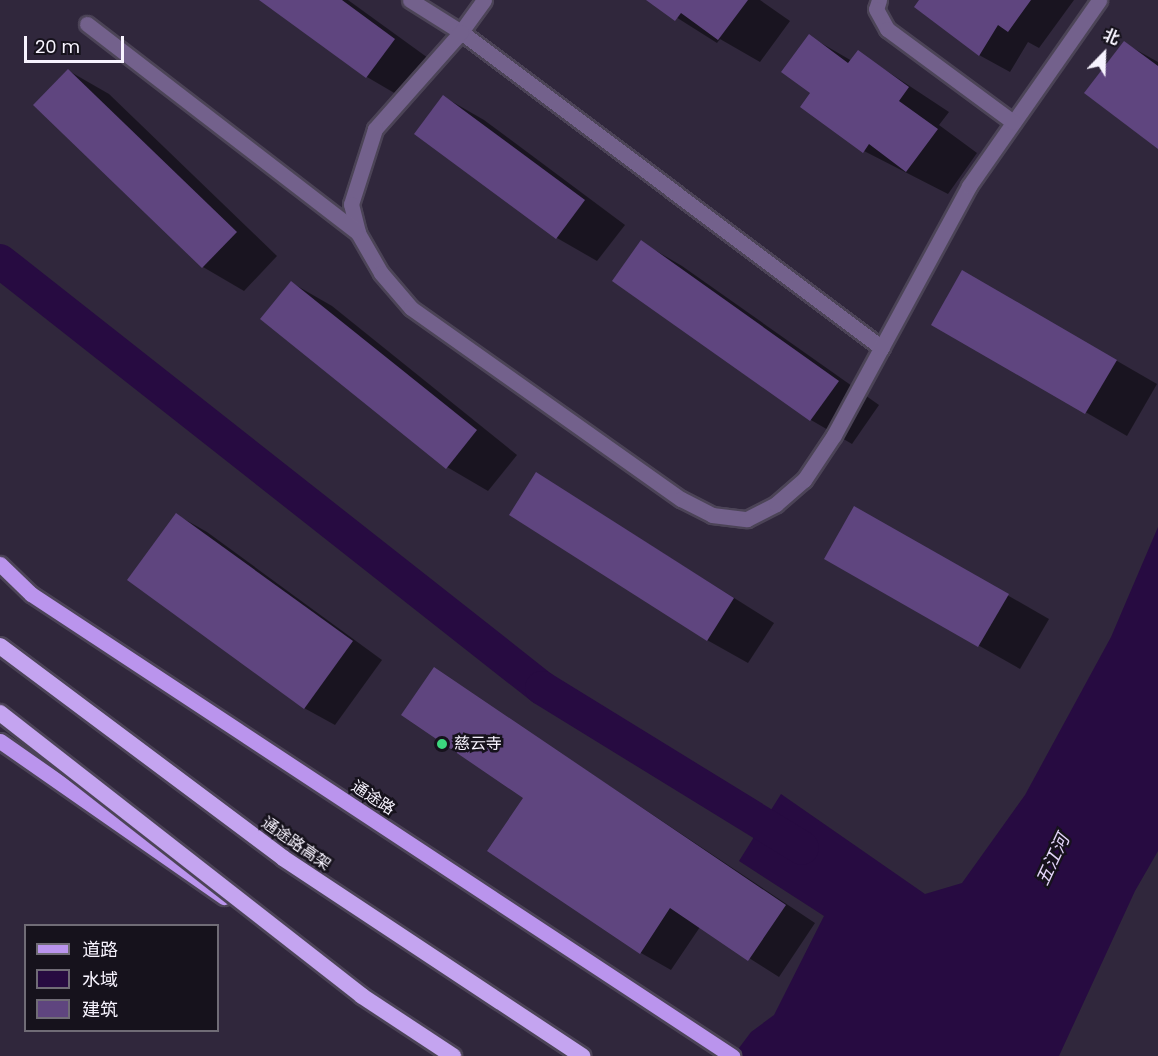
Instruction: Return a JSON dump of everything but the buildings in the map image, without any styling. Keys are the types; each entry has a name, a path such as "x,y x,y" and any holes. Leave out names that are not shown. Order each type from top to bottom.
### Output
{"highway":[{"name":"通途路高架","path":"0,646 283,858 582,1056"},
{"path":"0,713 363,996 452,1056"}],"main road":[{"name":"通途路","path":"0,564 31,594 732,1056"},
{"path":"0,741 452,1056"}],"lane":[{"path":"410,0 461,32 882,348"},
{"path":"484,0 461,32 375,129 351,204 357,233 381,273 411,308 681,500 712,515 747,519 776,504 804,480 834,435 969,186 1099,0"},
{"path":"879,0 876,9 887,29 1013,122"},
{"path":"87,24 357,233"}],"water":[{"name":"五江河","path":"1158,527 1158,851 1135,891 1059,1056 733,1056 751,1032 774,1015 824,916 739,861 781,794 925,894 962,883 1025,795 1111,637"}],"waterway":[{"path":"0,261 542,688 802,848"}],"place":[{"name":"慈云寺","path":"442,744"}]}
